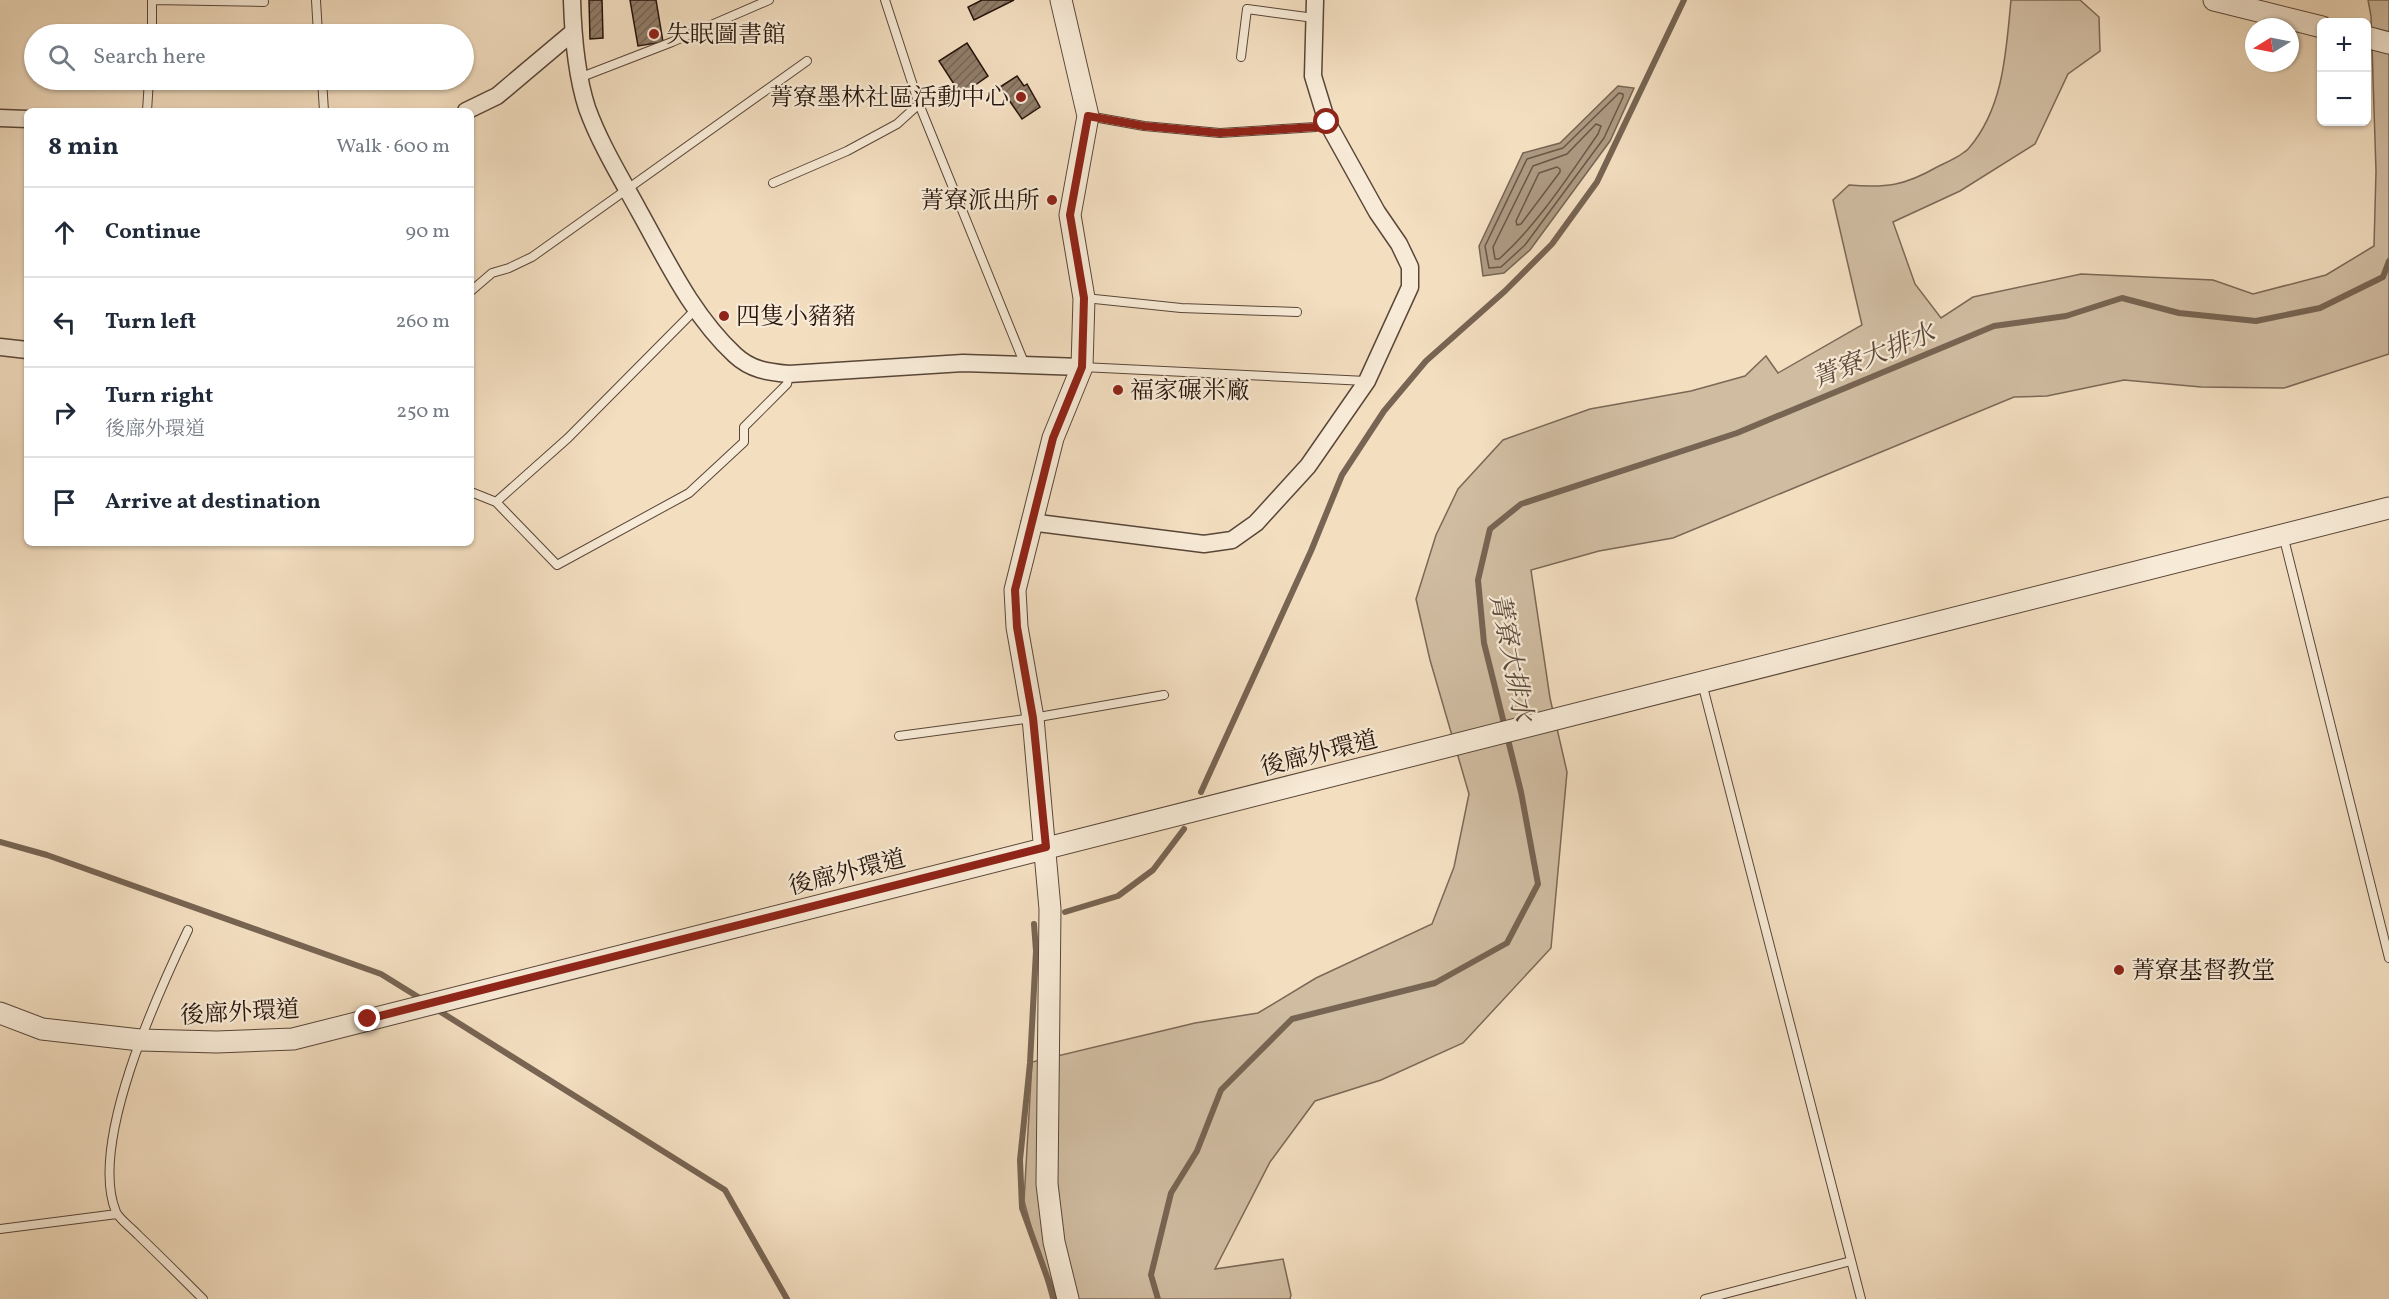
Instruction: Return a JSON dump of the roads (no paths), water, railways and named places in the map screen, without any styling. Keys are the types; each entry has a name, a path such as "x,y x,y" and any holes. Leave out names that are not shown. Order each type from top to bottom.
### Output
{"street":[{"path":"572,0 573,32 579,78 588,109 627,189 695,310 736,356 762,372 789,374 931,364 1082,367"},
{"path":"1061,0 1088,116 1070,215 1084,298 1082,367 1053,438 1030,522 1015,590 1017,627 1033,718 1050,909 1047,1184 1054,1242 1068,1299"},
{"path":"1030,522 1204,544 1232,540 1256,523 1308,466 1367,381 1410,287 1410,267 1399,244 1371,203 1327,122 1312,76 1315,0"},
{"path":"2214,0 2317,26"},
{"path":"472,108 497,96 573,32"},
{"path":"2371,39 2389,43"},
{"path":"0,118 24,119"},
{"path":"0,347 24,350"},
{"name":"後廍外環道","path":"0,1013 42,1029 140,1040 217,1042 293,1039 2389,508"}],"lane":[{"path":"152,24 152,0 264,2"},
{"path":"315,0 317,24"},
{"path":"579,78 672,42 769,0"},
{"path":"885,0 919,104 1025,365"},
{"path":"1241,57 1247,9 1314,18"},
{"path":"474,288 492,273 532,257 807,61"},
{"path":"147,108 148,90"},
{"path":"323,90 324,108"},
{"path":"773,183 847,152 897,124 919,104"},
{"path":"1088,116 1144,126 1220,133 1316,127 1327,122"},
{"path":"1084,298 1181,308 1297,312"},
{"path":"496,502 568,438 695,310"},
{"path":"1082,367 1367,381"},
{"path":"474,493 496,502 557,565 689,493 744,442 744,426 787,384 789,374"},
{"path":"2283,535 2389,958"},
{"path":"1702,682 1861,1299"},
{"path":"899,736 1033,718 1164,695"},
{"path":"188,930 160,988 140,1040 111,1147 111,1191 117,1214 203,1299"},
{"path":"0,1229 117,1214"},
{"path":"1705,1299 1851,1261"}],"water":[{"path":"1618,86 1634,88 1610,141 1530,250 1504,273 1483,276 1479,246 1523,153 1560,143"}],"waterway":[{"path":"1201,792 1311,551 1342,475 1384,411 1426,361 1505,291 1552,244 1597,182 1684,0"},
{"name":"菁寮大排水","path":"1158,1299 1151,1275 1171,1193 1197,1151 1221,1090 1292,1019 1435,983 1507,943 1538,884 1521,792 1484,643 1478,580 1490,529 1521,504 1737,433 1994,326 2066,316 2122,298 2179,313 2256,321 2320,308 2383,277 2389,261"},
{"path":"1065,912 1118,896 1153,870 1184,829"},
{"path":"0,842 47,855 381,974 423,1000"},
{"path":"1034,924 1036,951 1030,1063 1020,1160 1022,1208 1055,1299"},
{"path":"436,1009 725,1190 787,1299"}],"place":[{"name":"失眠圖書館","path":"654,34"},
{"name":"菁寮墨林社區活動中心","path":"1021,97"},
{"name":"菁寮派出所","path":"1052,200"},
{"name":"四隻小豬豬","path":"724,316"},
{"name":"福家碾米廠","path":"1118,390"},
{"name":"菁寮基督教堂","path":"2119,970"}]}
